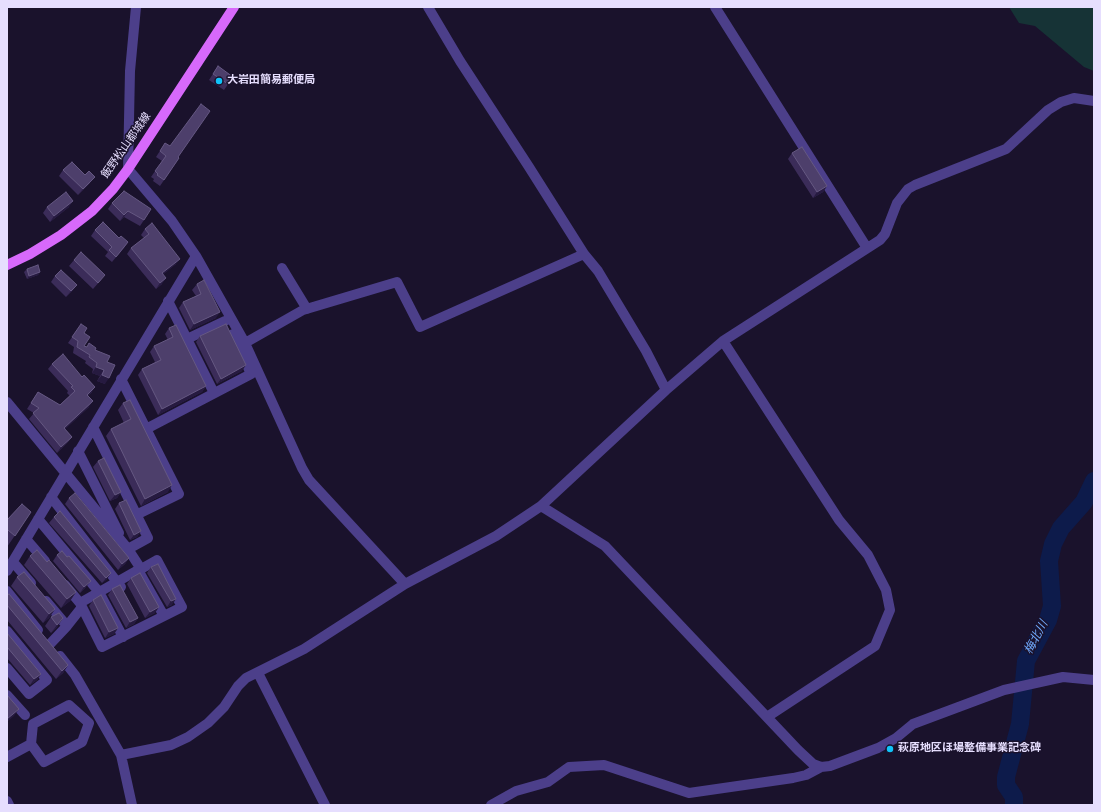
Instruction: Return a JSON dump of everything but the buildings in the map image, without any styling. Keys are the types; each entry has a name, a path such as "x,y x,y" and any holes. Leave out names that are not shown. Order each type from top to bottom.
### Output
{"main road":[{"name":"飯野松山都城線","path":"7,266 50,242 77,223 113,189 128,169 234,7"}],"street":[{"path":"136,7 130,71 128,169 172,221 196,256 245,343 302,468 309,480 405,584"},
{"path":"428,7 460,61 584,254 598,271 646,351 666,390"},
{"path":"715,7 867,248"},
{"path":"120,755 171,745 188,738 208,723 224,707 238,686 246,678 304,649 405,584 496,536 541,506 666,390 723,341 880,240 885,234 902,194 915,185 1006,149 1048,110 1061,102 1074,98 1094,101"},
{"path":"245,343 308,309 397,282 420,327 584,254"},
{"path":"7,571 196,256"},
{"path":"282,268 308,309"},
{"path":"146,428 251,374 225,321 200,276"},
{"path":"168,301 214,393"},
{"path":"187,339 225,321"},
{"path":"723,341 839,520 868,555 886,590 890,610 875,646 767,717"},
{"path":"121,379 179,494 136,515"},
{"path":"7,402 64,474 128,549"},
{"path":"93,427 148,538 128,549"},
{"path":"78,451 164,616"},
{"path":"51,498 118,582 125,595"},
{"path":"541,506 604,546 808,759 813,764 821,767"},
{"path":"38,518 99,592 123,637"},
{"path":"26,539 50,568"},
{"path":"50,644 67,626 81,605 99,592 157,560 182,607 164,616 141,624 123,637 102,647 81,605 60,579"},
{"path":"13,562 67,626"},
{"path":"7,591 75,675 120,755 132,805"},
{"path":"7,631 47,680 29,694 7,668"},
{"path":"258,673 325,805"},
{"path":"491,805 516,791 548,782 569,767 604,765 689,793 793,778 806,775 821,767 830,766 878,748 896,738 913,724 1004,690 1063,677 1094,680"},
{"path":"7,695 25,715"},
{"path":"69,705 89,723 82,742 44,762 32,744 33,724 69,705"},
{"path":"7,757 32,744"},
{"path":"7,801 9,805"}],"green space":[{"path":"1009,7 1094,7 1094,71 1084,67 1035,26 1019,23"}],"waterway":[{"name":"梅北川","path":"1014,805 1014,797 1006,785 1006,777 1020,724 1026,661 1048,620 1052,606 1049,561 1053,544 1061,528 1084,502 1094,481"}],"place":[{"name":"大岩田簡易郵便局","path":"219,81"},
{"name":"萩原地区ほ場整備事業記念碑","path":"890,749"}]}
